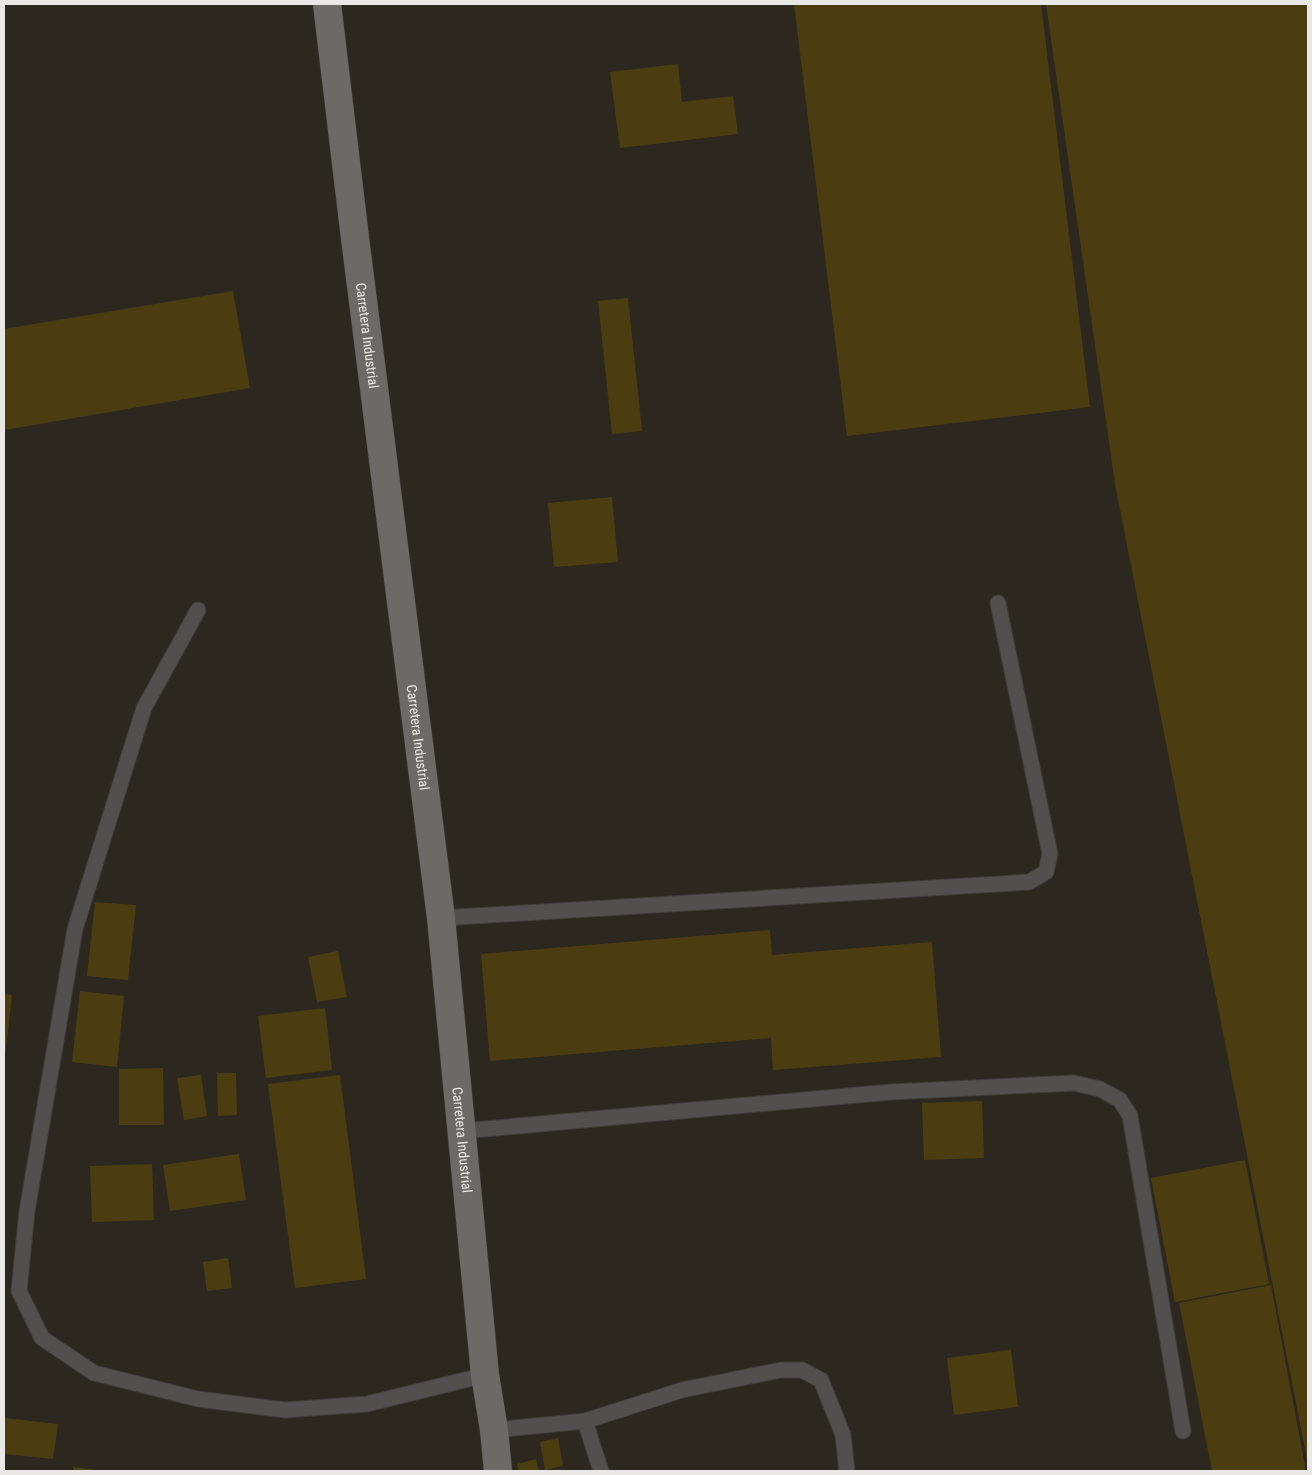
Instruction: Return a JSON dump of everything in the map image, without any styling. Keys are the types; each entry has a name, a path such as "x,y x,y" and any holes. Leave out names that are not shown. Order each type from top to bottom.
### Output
{"main road":[{"name":"Carretera Industrial","path":"327,4 441,918 485,1375 494,1430 498,1471"}],"lane":[{"path":"441,918 1029,882 1046,872 1050,854 998,603"},
{"path":"198,610 144,708 75,929 28,1211 19,1291 42,1338 94,1373 198,1399 285,1410 367,1404 485,1375"},
{"path":"463,1132 891,1092 1074,1083 1100,1089 1120,1100 1130,1116 1183,1431"},
{"path":"494,1430 585,1421 682,1390 781,1370 802,1370 821,1380 843,1435 847,1471"},
{"path":"585,1421 601,1471"}],"shaded area":[{"path":"4,4 1308,4 1308,1471 4,1471"}],"building":[{"path":"794,4 1041,4 1090,407 847,436"},
{"path":"1046,4 1308,4 1308,1464 1115,484"},
{"path":"678,64 682,102 733,96 738,134 620,148 610,72"},
{"path":"233,291 250,388 4,430 4,329"},
{"path":"628,298 642,431 612,434 598,301"},
{"path":"612,497 618,562 554,567 548,503"},
{"path":"95,902 136,905 128,980 87,976"},
{"path":"770,930 772,955 932,942 941,1057 773,1070 771,1038 490,1061 481,954"},
{"path":"338,951 347,997 317,1002 308,957"},
{"path":"80,991 124,996 117,1067 72,1062"},
{"path":"4,994 12,995 5,1056 4,1055"},
{"path":"325,1008 332,1070 266,1078 258,1016"},
{"path":"163,1068 164,1125 119,1125 119,1069"},
{"path":"217,1073 236,1073 237,1115 218,1116"},
{"path":"201,1075 207,1116 184,1120 177,1078"},
{"path":"340,1075 366,1279 295,1288 268,1084"},
{"path":"982,1101 984,1158 924,1160 922,1103"},
{"path":"239,1154 246,1200 170,1211 163,1165"},
{"path":"1245,1160 1269,1284 1175,1302 1151,1178"},
{"path":"152,1164 154,1220 92,1222 90,1166"},
{"path":"228,1258 232,1288 207,1291 203,1262"},
{"path":"1271,1285 1306,1471 1212,1471 1179,1303"},
{"path":"1011,1350 1018,1407 954,1415 947,1358"},
{"path":"4,1418 58,1424 53,1459 4,1454"},
{"path":"558,1438 563,1466 545,1470 540,1442"},
{"path":"536,1459 539,1471 519,1471 517,1464"},
{"path":"73,1467 97,1470 97,1471 73,1471"}]}
